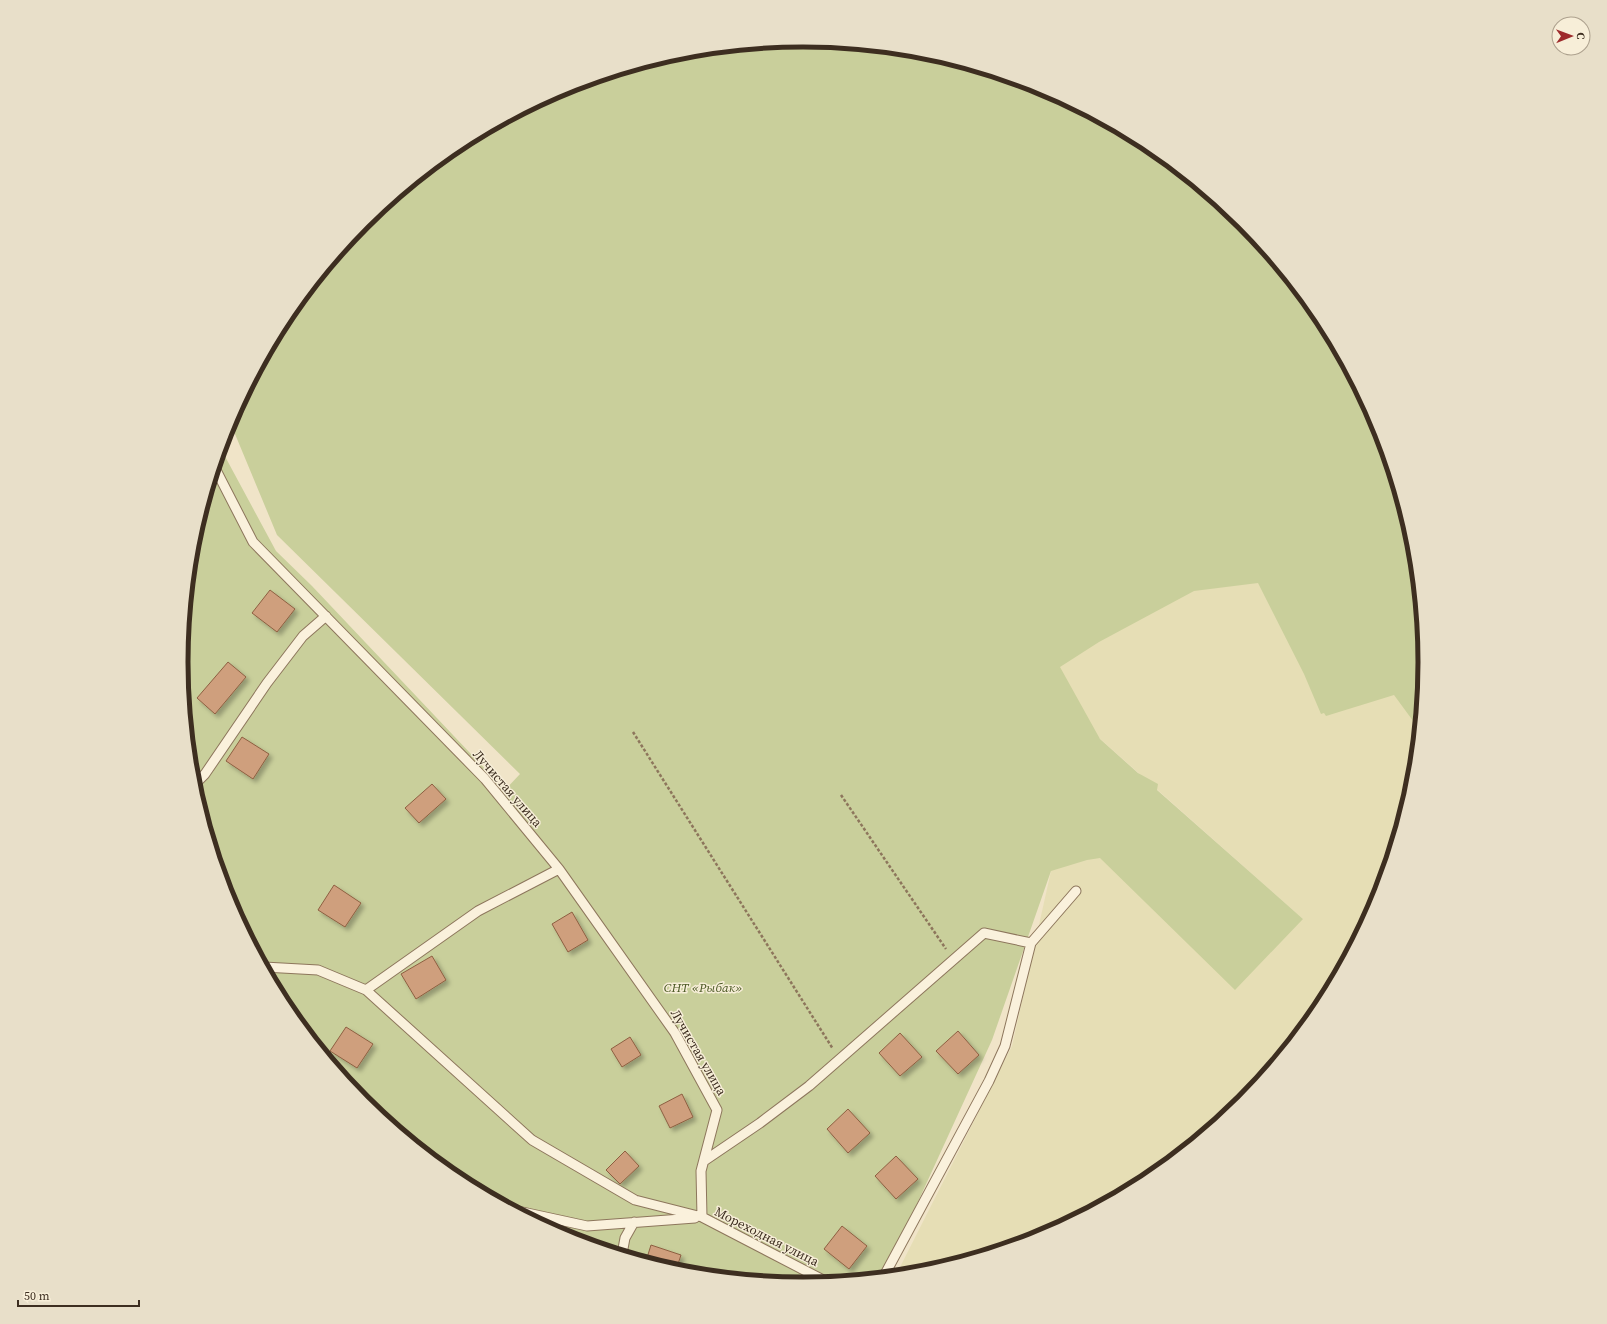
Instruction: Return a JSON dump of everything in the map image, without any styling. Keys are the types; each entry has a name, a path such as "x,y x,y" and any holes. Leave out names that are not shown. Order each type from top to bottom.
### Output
{"lane":[{"name":"Лучистая улица","path":"218,474 253,542 485,779 559,869 675,1033 717,1110 704,1161"},
{"path":"200,779 205,774 267,683 303,636 326,616"},
{"path":"366,990 478,911 559,869"},
{"path":"886,1272 988,1081 1005,1046 1031,943 1076,891"},
{"path":"704,1161 760,1123 809,1086 984,933 1031,943"},
{"path":"270,966 318,970 366,990 532,1140 635,1200 702,1217"},
{"name":"Мореходная улица","path":"704,1161 701,1171 702,1217 817,1277"},
{"path":"530,1214 587,1226 702,1217"},
{"path":"623,1249 625,1238 634,1222"}],"path":[{"path":"633,732 840,1059"},
{"path":"841,795 954,960"}],"shaded area":[{"path":"1254,551 1418,673 1417,702 1407,782 1398,821 1386,860 1372,897 1336,970 1315,1004 1291,1036 1266,1067 1238,1097 1178,1150 1111,1195 1076,1214 1039,1230 963,1256 899,1269 1012,1046 1051,871 1051,854 1093,851 1303,919 1027,674"}],"green space":[{"name":"СНТ «Рыбак»","path":"763,48 844,48 884,52 963,68 1001,80 1076,110 1111,129 1178,174 1209,200 1238,227 1266,257 1291,288 1315,320 1355,390 1372,427 1386,464 1398,503 1407,542 1417,622 1418,662 1415,723 1394,695 1326,716 1324,713 1321,714 1304,674 1258,583 1194,591 1099,642 1060,667 1100,739 1138,773 1158,784 1157,790 1303,919 1235,990 1100,858 1087,860 1051,871 992,1040 886,1272 844,1276 804,1277 763,1276 723,1272 644,1256 606,1244 531,1214 496,1195 429,1150 369,1097 341,1067 292,1004 252,934 235,897 221,860 209,821 200,782 194,742 188,662 194,582 200,542 209,503 224,455 276,551 312,586 505,790 520,774 277,535 234,431 235,427 271,354 292,320 316,288 341,257 369,227 429,174 496,129 531,110 568,94 644,68 723,52"}],"building":[{"path":"270,590 295,609 277,632 252,613"},
{"path":"228,662 246,677 215,714 197,698"},
{"path":"242,737 269,754 253,779 226,761"},
{"path":"432,784 446,799 419,823 405,808"},
{"path":"334,885 361,903 345,927 318,910"},
{"path":"572,912 588,940 568,952 552,924"},
{"path":"432,956 446,980 416,999 401,974"},
{"path":"346,1027 373,1044 357,1068 330,1051"},
{"path":"958,1031 979,1055 958,1074 936,1051"},
{"path":"900,1033 922,1057 900,1076 879,1053"},
{"path":"630,1037 641,1055 622,1067 611,1049"},
{"path":"682,1094 693,1117 670,1128 659,1106"},
{"path":"848,1109 870,1133 848,1153 827,1129"},
{"path":"625,1151 639,1166 620,1184 606,1170"},
{"path":"896,1156 918,1179 896,1199 875,1176"},
{"path":"842,1226 867,1246 849,1269 824,1249"},
{"path":"651,1245 681,1255 678,1264 647,1257"}]}
